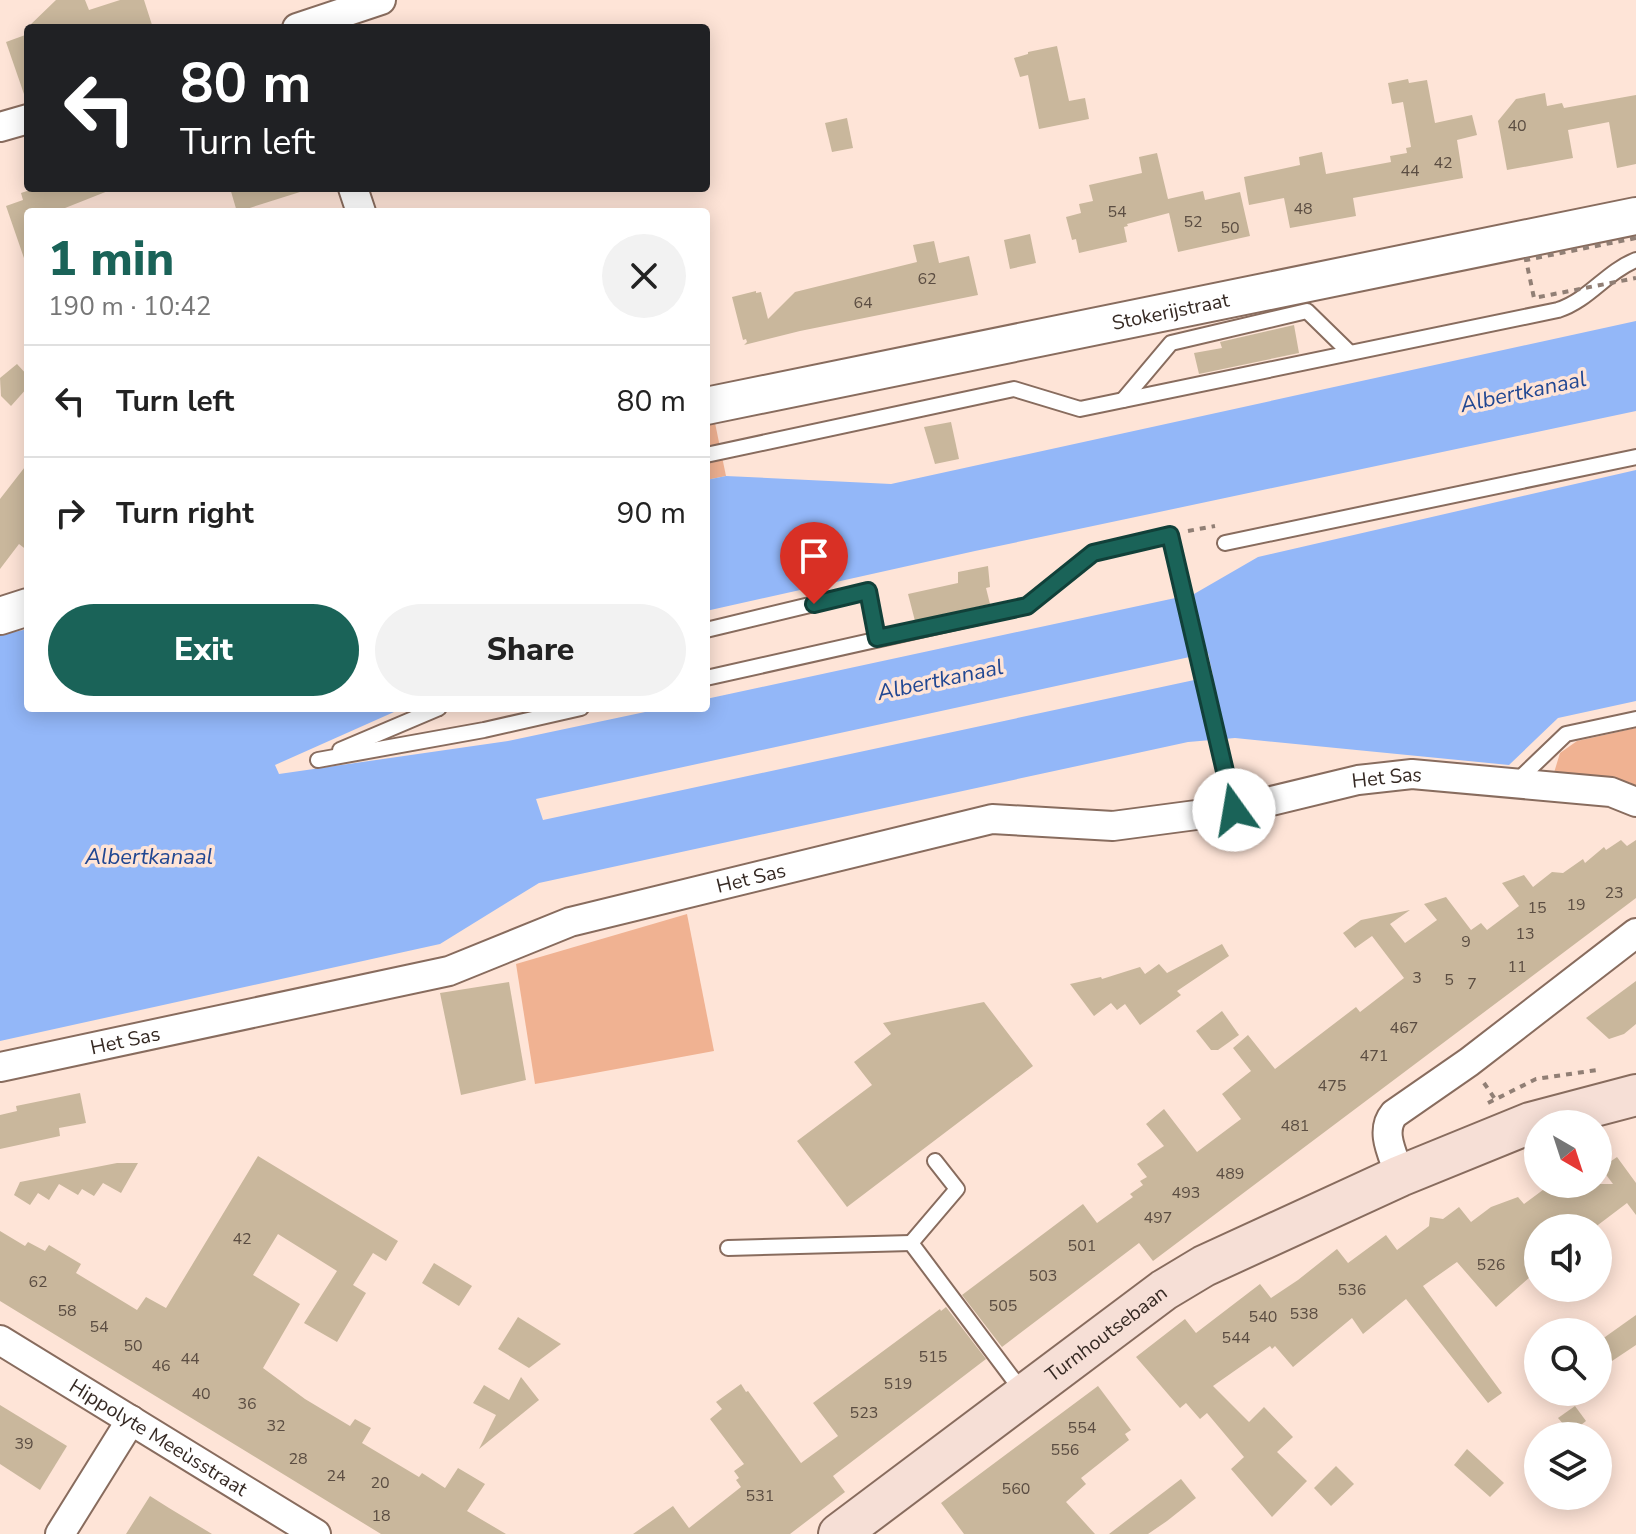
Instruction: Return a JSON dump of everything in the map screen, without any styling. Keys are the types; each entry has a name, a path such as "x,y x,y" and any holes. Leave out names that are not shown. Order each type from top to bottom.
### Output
{"main road":[{"name":"Turnhoutsebaan","path":"839,1534 1176,1281 1400,1176 1530,1123 1636,1095"}],"street":[{"path":"311,24 376,1"},
{"path":"0,127 24,120"},
{"name":"Stokerijstraat","path":"710,405 1636,216"},
{"path":"0,616 24,608"},
{"name":"Het Sas","path":"0,1067 449,971 570,922 992,819 1113,826 1234,810 1358,780 1412,774 1611,792 1636,802"},
{"path":"1400,1176 1387,1137 1389,1120 1394,1114 1469,1062 1636,933"},
{"name":"Hippolyte Meeùsstraat","path":"0,1340 316,1534"},
{"path":"60,1534 131,1420"}],"lane":[{"path":"710,454 1014,389 1072,408 1123,400 1573,305 1621,267 1636,260"},
{"path":"1123,400 1171,343 1307,311 1349,352"},
{"path":"1225,543 1636,457"},
{"path":"710,677 1027,606 1093,553 1170,535 1234,810"},
{"path":"710,629 868,591 877,638"},
{"path":"430,712 318,760 484,730 563,712"},
{"path":"1515,782 1566,734 1636,719"},
{"path":"728,1248 911,1243 957,1189 935,1161"},
{"path":"911,1243 1025,1395"}],"path":[{"path":"1636,238 1526,260 1534,298 1636,278"}],"shaded area":[{"path":"715,423 726,476 710,479 710,424"},
{"path":"1636,728 1636,786 1629,782 1553,776 1560,753 1577,741"},
{"path":"687,914 714,1051 535,1084 516,964"}],"water":[{"name":"Albertkanaal","path":"1636,321 1636,411 710,610 710,479 726,476 891,484"},
{"name":"Albertkanaal","path":"1636,470 1636,701 1558,718 1509,765 1235,738 1188,742 539,883 440,944 0,1041 0,635 24,630 24,712 394,712 275,765 279,774 508,741 645,712 710,712 710,698 1194,594 1258,557","holes":["1208,653 1213,676 543,820 536,799"]}],"building":[{"path":"56,0 85,0 89,10 120,0 144,0 152,24 31,24"},
{"path":"24,35 24,94 6,42"},
{"path":"1057,46 1069,101 1085,98 1089,119 1039,129 1028,75 1020,77 1014,58"},
{"path":"1408,79 1409,83 1427,80 1435,123 1472,115 1477,135 1457,140 1463,178 1353,198 1356,216 1290,228 1284,198 1249,205 1244,177 1300,165 1299,157 1322,152 1326,174 1391,162 1390,156 1407,153 1406,148 1411,147 1403,102 1392,104 1388,83"},
{"path":"1545,93 1547,106 1562,103 1564,108 1636,95 1636,164 1617,168 1609,122 1568,130 1573,158 1507,170 1498,121 1516,99"},
{"path":"847,118 853,148 832,152 825,123"},
{"path":"1157,153 1168,199 1203,191 1205,200 1240,192 1250,236 1178,252 1169,213 1127,224 1124,227 1127,242 1079,253 1066,217 1081,213 1079,204 1093,201 1089,185 1142,173 1139,157"},
{"path":"105,192 65,208 24,208 24,258 6,206 23,200 21,193"},
{"path":"231,192 300,192 250,208 236,208"},
{"path":"1030,234 1036,263 1010,269 1004,240"},
{"path":"934,241 939,263 969,256 978,295 744,345 747,342 743,340 732,297 761,292 768,319 795,292 917,262 913,245"},
{"path":"1294,325 1299,353 1199,374 1194,353 1222,348 1220,342"},
{"path":"17,364 24,372 24,391 11,406 1,396 0,378"},
{"path":"951,422 959,459 935,464 924,427"},
{"path":"24,468 24,548 19,544 0,569 0,499"},
{"path":"988,566 990,587 986,588 990,604 915,621 908,594 958,583 958,572"},
{"path":"1621,840 1627,846 1636,840 1636,898 1153,1261 1139,1243 1002,1347 962,1295 1083,1204 1097,1223 1133,1197 1130,1194 1143,1185 1140,1181 1147,1177 1137,1164 1164,1146 1146,1124 1164,1109 1197,1152 1241,1119 1222,1094 1251,1071 1233,1048 1248,1035 1275,1069 1356,1007 1360,1012 1404,978 1372,936 1355,948 1343,933 1361,920 1410,910 1390,924 1405,943 1437,920 1424,904 1446,897 1471,930 1481,923 1487,930 1519,906 1502,883 1524,875 1533,887 1552,872 1563,873 1583,859 1585,863 1604,847 1606,850"},
{"path":"1222,944 1229,956 1177,991 1181,995 1140,1025 1125,1004 1117,1010 1111,1003 1094,1016 1070,984 1102,979 1140,967 1145,974 1159,964 1167,973"},
{"path":"1636,981 1636,1024 1624,1034 1609,1039 1586,1018"},
{"path":"509,982 526,1080 461,1095 440,993"},
{"path":"984,1002 1033,1066 847,1207 797,1141 872,1085 854,1062 891,1034 883,1023"},
{"path":"1222,1011 1239,1035 1218,1050 1211,1050 1196,1031"},
{"path":"80,1093 86,1123 59,1128 60,1136 0,1149 0,1115 17,1111 16,1106"},
{"path":"258,1156 398,1241 386,1261 373,1253 353,1285 366,1293 337,1342 304,1323 337,1271 278,1234 253,1275 300,1304 263,1368 305,1399 350,1426 355,1419 371,1428 362,1443 419,1477 422,1473 445,1488 458,1468 485,1484 467,1511 506,1534 381,1534 0,1301 0,1231 25,1246 28,1242 45,1251 49,1245 81,1264 76,1273 137,1310 146,1297 166,1308"},
{"path":"1617,1157 1636,1183 1636,1215 1627,1203 1612,1214 1524,1214 1524,1282 1496,1307 1457,1262 1423,1286 1502,1393 1488,1403 1406,1299 1363,1334 1352,1318 1293,1367 1275,1346 1272,1349 1270,1346 1213,1386 1249,1422 1264,1407 1293,1437 1277,1452 1307,1481 1272,1517 1231,1469 1244,1457 1207,1413 1200,1419 1186,1403 1180,1408 1136,1357 1185,1319 1196,1333 1260,1284 1271,1298 1337,1249 1348,1263 1386,1235 1397,1250 1429,1226 1430,1217 1443,1219 1459,1207 1471,1222 1491,1207 1518,1197 1524,1204 1532,1198 1612,1198 1612,1160"},
{"path":"117,1163 138,1163 121,1193 103,1183 94,1196 82,1189 78,1195 59,1184 49,1200 38,1193 30,1205 14,1195 20,1182"},
{"path":"434,1263 472,1286 459,1306 422,1283"},
{"path":"946,1307 986,1359 833,1476 845,1492 790,1534 633,1534 673,1506 689,1528 741,1487 734,1471 744,1464 710,1419 722,1409 716,1402 741,1384 801,1463 838,1436 813,1403"},
{"path":"1636,1315 1636,1345 1612,1361 1612,1332"},
{"path":"518,1317 561,1344 529,1368 498,1349"},
{"path":"521,1377 539,1400 479,1449 496,1415 473,1403 484,1385 509,1400"},
{"path":"1098,1386 1131,1430 1125,1434 1129,1440 1081,1478 1086,1484 1066,1502 1095,1534 964,1534 941,1503"},
{"path":"0,1405 67,1446 40,1490 0,1464"},
{"path":"1575,1406 1586,1421 1561,1422 1558,1418"},
{"path":"1467,1449 1504,1483 1490,1497 1454,1465"},
{"path":"1336,1466 1354,1484 1331,1506 1314,1488"},
{"path":"1181,1479 1196,1498 1167,1521 1148,1534 1109,1534"},
{"path":"150,1496 169,1508 212,1534 126,1534"}],"route":[{"path":"814,604 868,591 877,638 1027,606 1093,553 1170,535 1234,810"}]}
